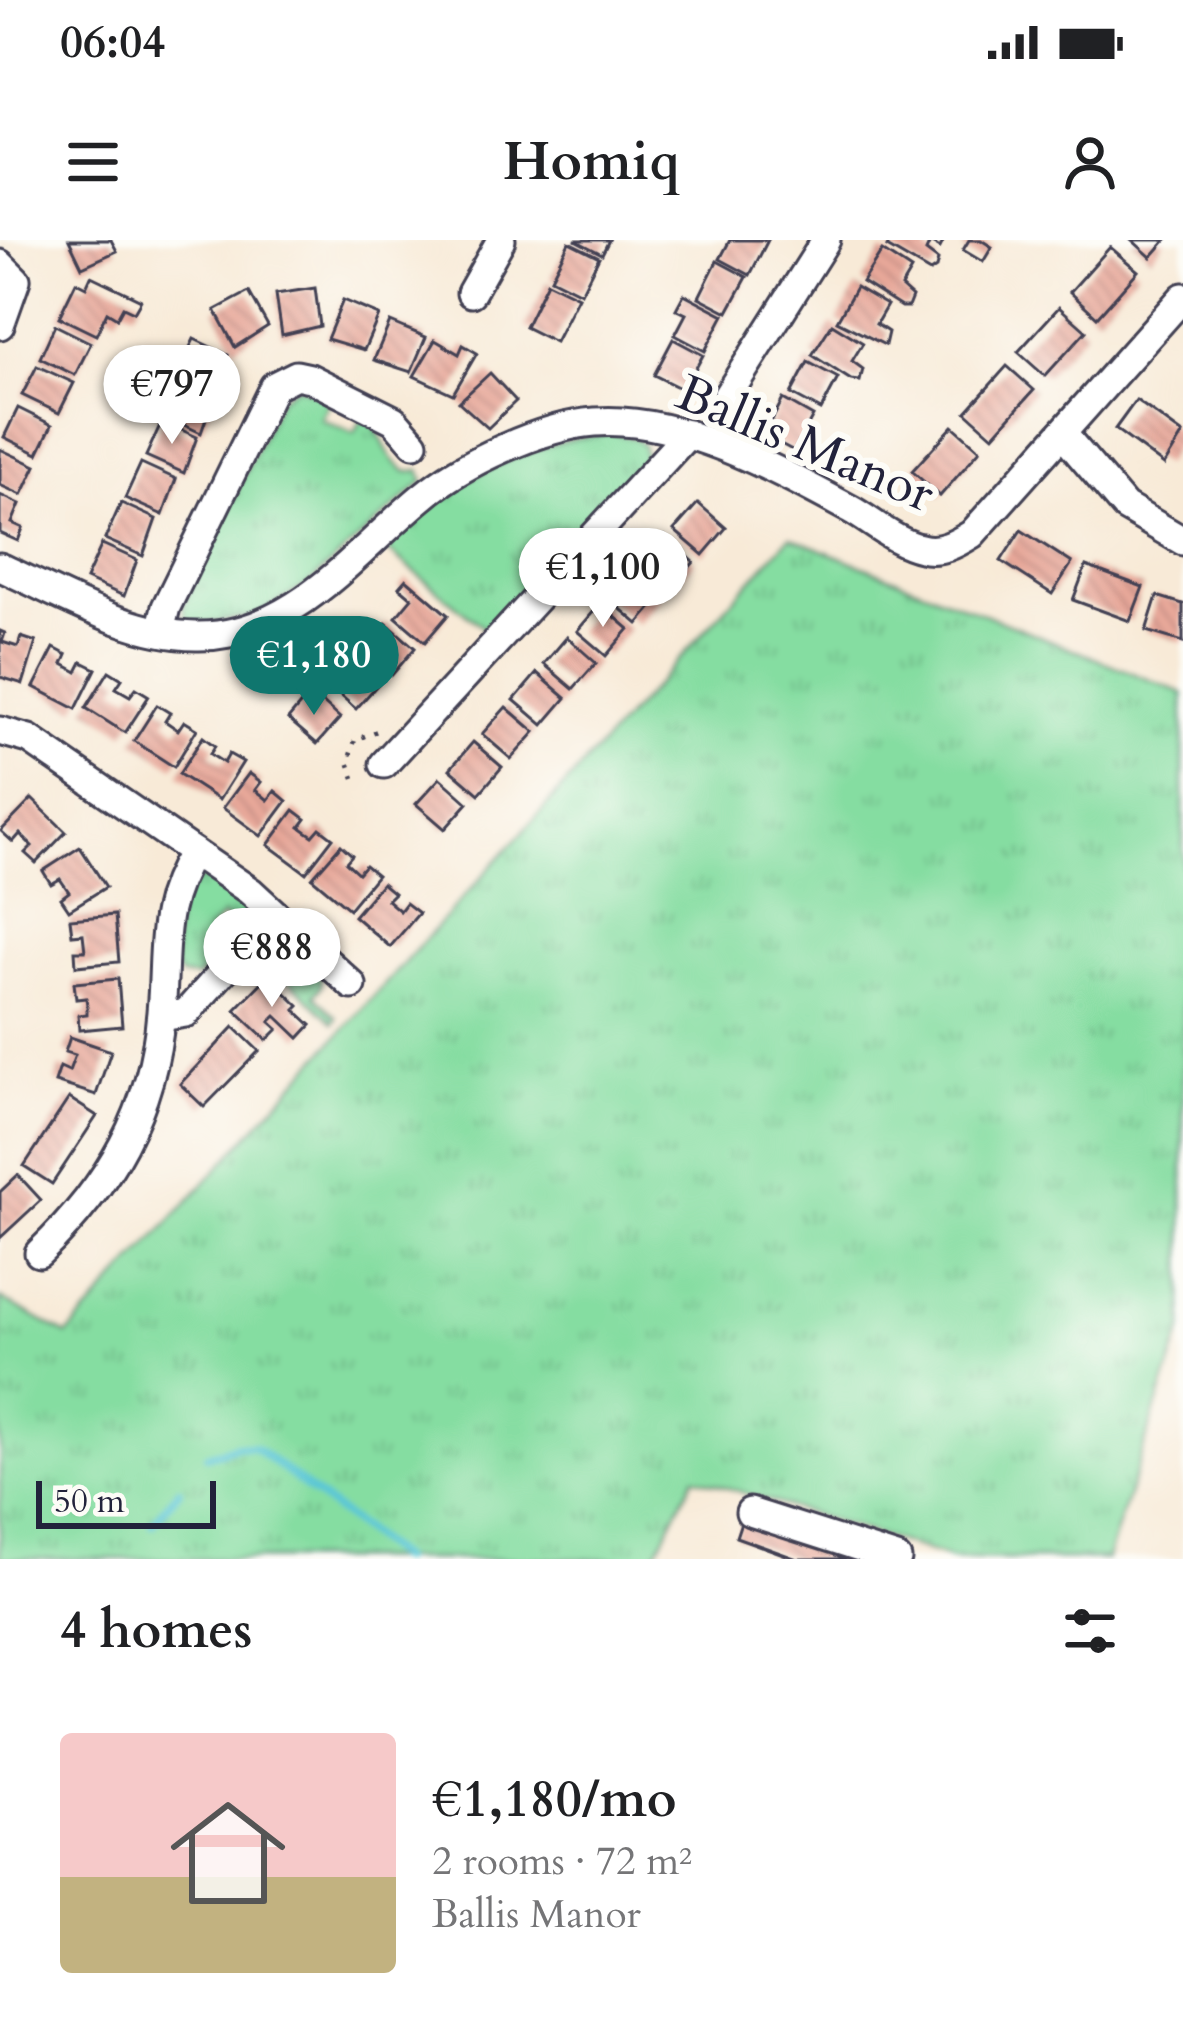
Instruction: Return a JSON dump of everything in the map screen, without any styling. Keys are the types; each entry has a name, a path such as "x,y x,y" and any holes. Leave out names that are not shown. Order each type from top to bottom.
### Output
{"street":[{"path":"471,293 501,240"},
{"path":"722,404 826,240"},
{"path":"0,264 16,280 0,325"},
{"name":"Ballis Manor","path":"0,566 114,618 194,636 227,634 261,623 327,583 425,494 508,448 550,431 595,422 642,424 688,434 808,486 920,548 939,549 972,534 1183,297"},
{"path":"160,631 166,607 274,386 296,375 310,378 394,420 414,443"},
{"path":"385,764 688,434"},
{"path":"1061,434 1125,507 1183,541"},
{"path":"0,731 29,739 250,891 352,985"},
{"path":"39,1253 97,1191 140,1113 161,1017 166,910 174,882 193,852"},
{"path":"161,1017 187,1013 244,949"},
{"path":"750,1512 897,1559"}],"green space":[{"path":"297,386 330,399 321,419 354,433 364,416 398,465 407,472 420,470 424,481 308,584 255,616 194,625 183,606 280,398"},
{"path":"612,433 643,445 646,465 491,634 384,547 426,506 474,476 542,448"},
{"path":"790,537 1183,693 1183,1328 1107,1559 952,1559 694,1477 653,1559 0,1559 0,1298 67,1335"},
{"path":"204,878 221,883 319,970 321,986 314,995 337,1018 334,1023 275,967 269,972 263,967 254,977 244,967 258,951 223,916 207,932 220,947 218,957 197,978 181,976 174,967 176,915 184,893"}],"building":[{"path":"69,240 111,240 117,251 82,267"},
{"path":"575,240 609,240 602,254"},
{"path":"730,240 768,240 750,275 720,259"},
{"path":"891,240 944,240 940,248 930,242 926,251 938,260 936,268 930,272 887,247"},
{"path":"969,240 992,247 983,262 963,250"},
{"path":"1132,240 1166,240 1151,257"},
{"path":"569,242 599,257 581,293 551,278"},
{"path":"1110,247 1138,271 1097,317 1070,292"},
{"path":"882,251 911,270 901,287 912,297 908,307 862,282"},
{"path":"717,261 747,277 728,312 699,297"},
{"path":"91,276 141,300 134,312 123,307 117,318 107,312 96,335 59,317 76,282 86,287"},
{"path":"547,282 578,297 555,342 525,327"},
{"path":"856,287 887,305 876,324 888,332 885,345 837,321"},
{"path":"315,288 320,326 282,335 276,294"},
{"path":"249,292 268,326 235,347 215,310"},
{"path":"684,294 724,315 705,351 675,335 686,314 676,309"},
{"path":"343,300 379,315 364,350 327,339"},
{"path":"1059,307 1086,331 1045,376 1018,352"},
{"path":"390,322 426,337 411,372 374,360"},
{"path":"832,324 863,343 852,361 863,369 860,381 812,355"},
{"path":"55,325 91,343 75,375 40,358"},
{"path":"194,339 228,355 216,391 177,374"},
{"path":"673,339 703,355 684,390 654,375"},
{"path":"435,340 459,354 463,345 477,353 453,394 414,376"},
{"path":"808,362 838,378 821,410 791,394"},
{"path":"37,366 74,383 59,413 22,395"},
{"path":"1007,366 1034,390 993,436 966,412"},
{"path":"490,373 516,401 488,428 459,402"},
{"path":"179,380 214,396 201,433 163,415"},
{"path":"783,399 813,416 794,451 764,435"},
{"path":"1136,400 1183,434 1164,465 1115,429"},
{"path":"18,408 52,425 38,454 4,437"},
{"path":"162,421 197,437 184,473 146,456"},
{"path":"953,426 980,450 940,496 912,471"},
{"path":"0,449 36,466 22,495 0,485"},
{"path":"141,463 176,479 163,515 125,498"},
{"path":"0,495 20,504 12,523 23,528 18,541 0,533"},
{"path":"121,503 156,519 143,556 105,539"},
{"path":"698,503 726,528 703,555 674,530"},
{"path":"1021,530 1072,563 1052,594 1001,561"},
{"path":"665,536 694,562 671,588 642,563"},
{"path":"102,544 137,560 124,596 86,579"},
{"path":"1086,566 1143,587 1130,621 1073,600"},
{"path":"632,572 661,597 638,624 609,599"},
{"path":"406,579 448,615 425,642 396,617 412,598 399,587"},
{"path":"1157,596 1183,604 1183,642 1146,631"},
{"path":"600,604 629,629 606,656 577,631"},
{"path":"386,623 415,648 392,675 363,650"},
{"path":"0,631 5,633 2,642 18,647 21,637 36,642 23,684 0,677"},
{"path":"567,637 596,663 573,689 544,664"},
{"path":"54,648 67,655 63,664 77,672 82,662 96,669 76,709 34,687"},
{"path":"351,657 380,682 356,709 328,684"},
{"path":"109,671 122,679 116,688 130,696 136,688 149,696 125,733 86,708"},
{"path":"537,673 566,698 543,725 514,700"},
{"path":"311,692 340,718 317,744 288,719"},
{"path":"157,705 170,713 165,721 178,730 184,721 197,729 174,767 134,741"},
{"path":"506,707 535,732 511,759 482,734"},
{"path":"203,737 215,746 210,754 224,763 229,754 243,762 219,800 179,774"},
{"path":"473,742 502,767 479,794 450,769"},
{"path":"249,773 261,782 255,790 268,800 275,791 287,801 261,836 223,808"},
{"path":"440,778 468,803 445,829 416,804"},
{"path":"32,799 66,832 36,863 25,853 32,846 20,834 13,842 1,831"},
{"path":"294,810 306,819 300,827 313,836 320,828 333,838 306,873 268,845"},
{"path":"341,845 352,855 346,862 358,873 365,865 377,875 349,909 312,878"},
{"path":"80,847 106,887 69,910 61,898 69,892 60,879 51,884 43,871"},
{"path":"382,883 394,893 387,900 400,911 406,903 419,913 390,947 354,916"},
{"path":"115,915 119,962 76,966 75,951 85,951 83,934 72,935 70,919"},
{"path":"268,976 311,1025 299,1038 276,1016 270,1022 278,1029 267,1040 235,1010"},
{"path":"118,979 122,1026 79,1030 78,1015 87,1014 87,1005 86,998 76,999 74,983"},
{"path":"234,1027 259,1051 204,1107 180,1084"},
{"path":"70,1037 111,1051 96,1095 55,1082 60,1067 69,1071 75,1055 65,1052"},
{"path":"69,1098 97,1116 52,1184 24,1166"},
{"path":"18,1175 41,1200 0,1238 0,1192"},
{"path":"742,1519 848,1559 797,1559 736,1537"}],"waterway":[{"path":"207,1456 236,1446 254,1447 400,1559"},
{"path":"153,1524 179,1490"}]}
